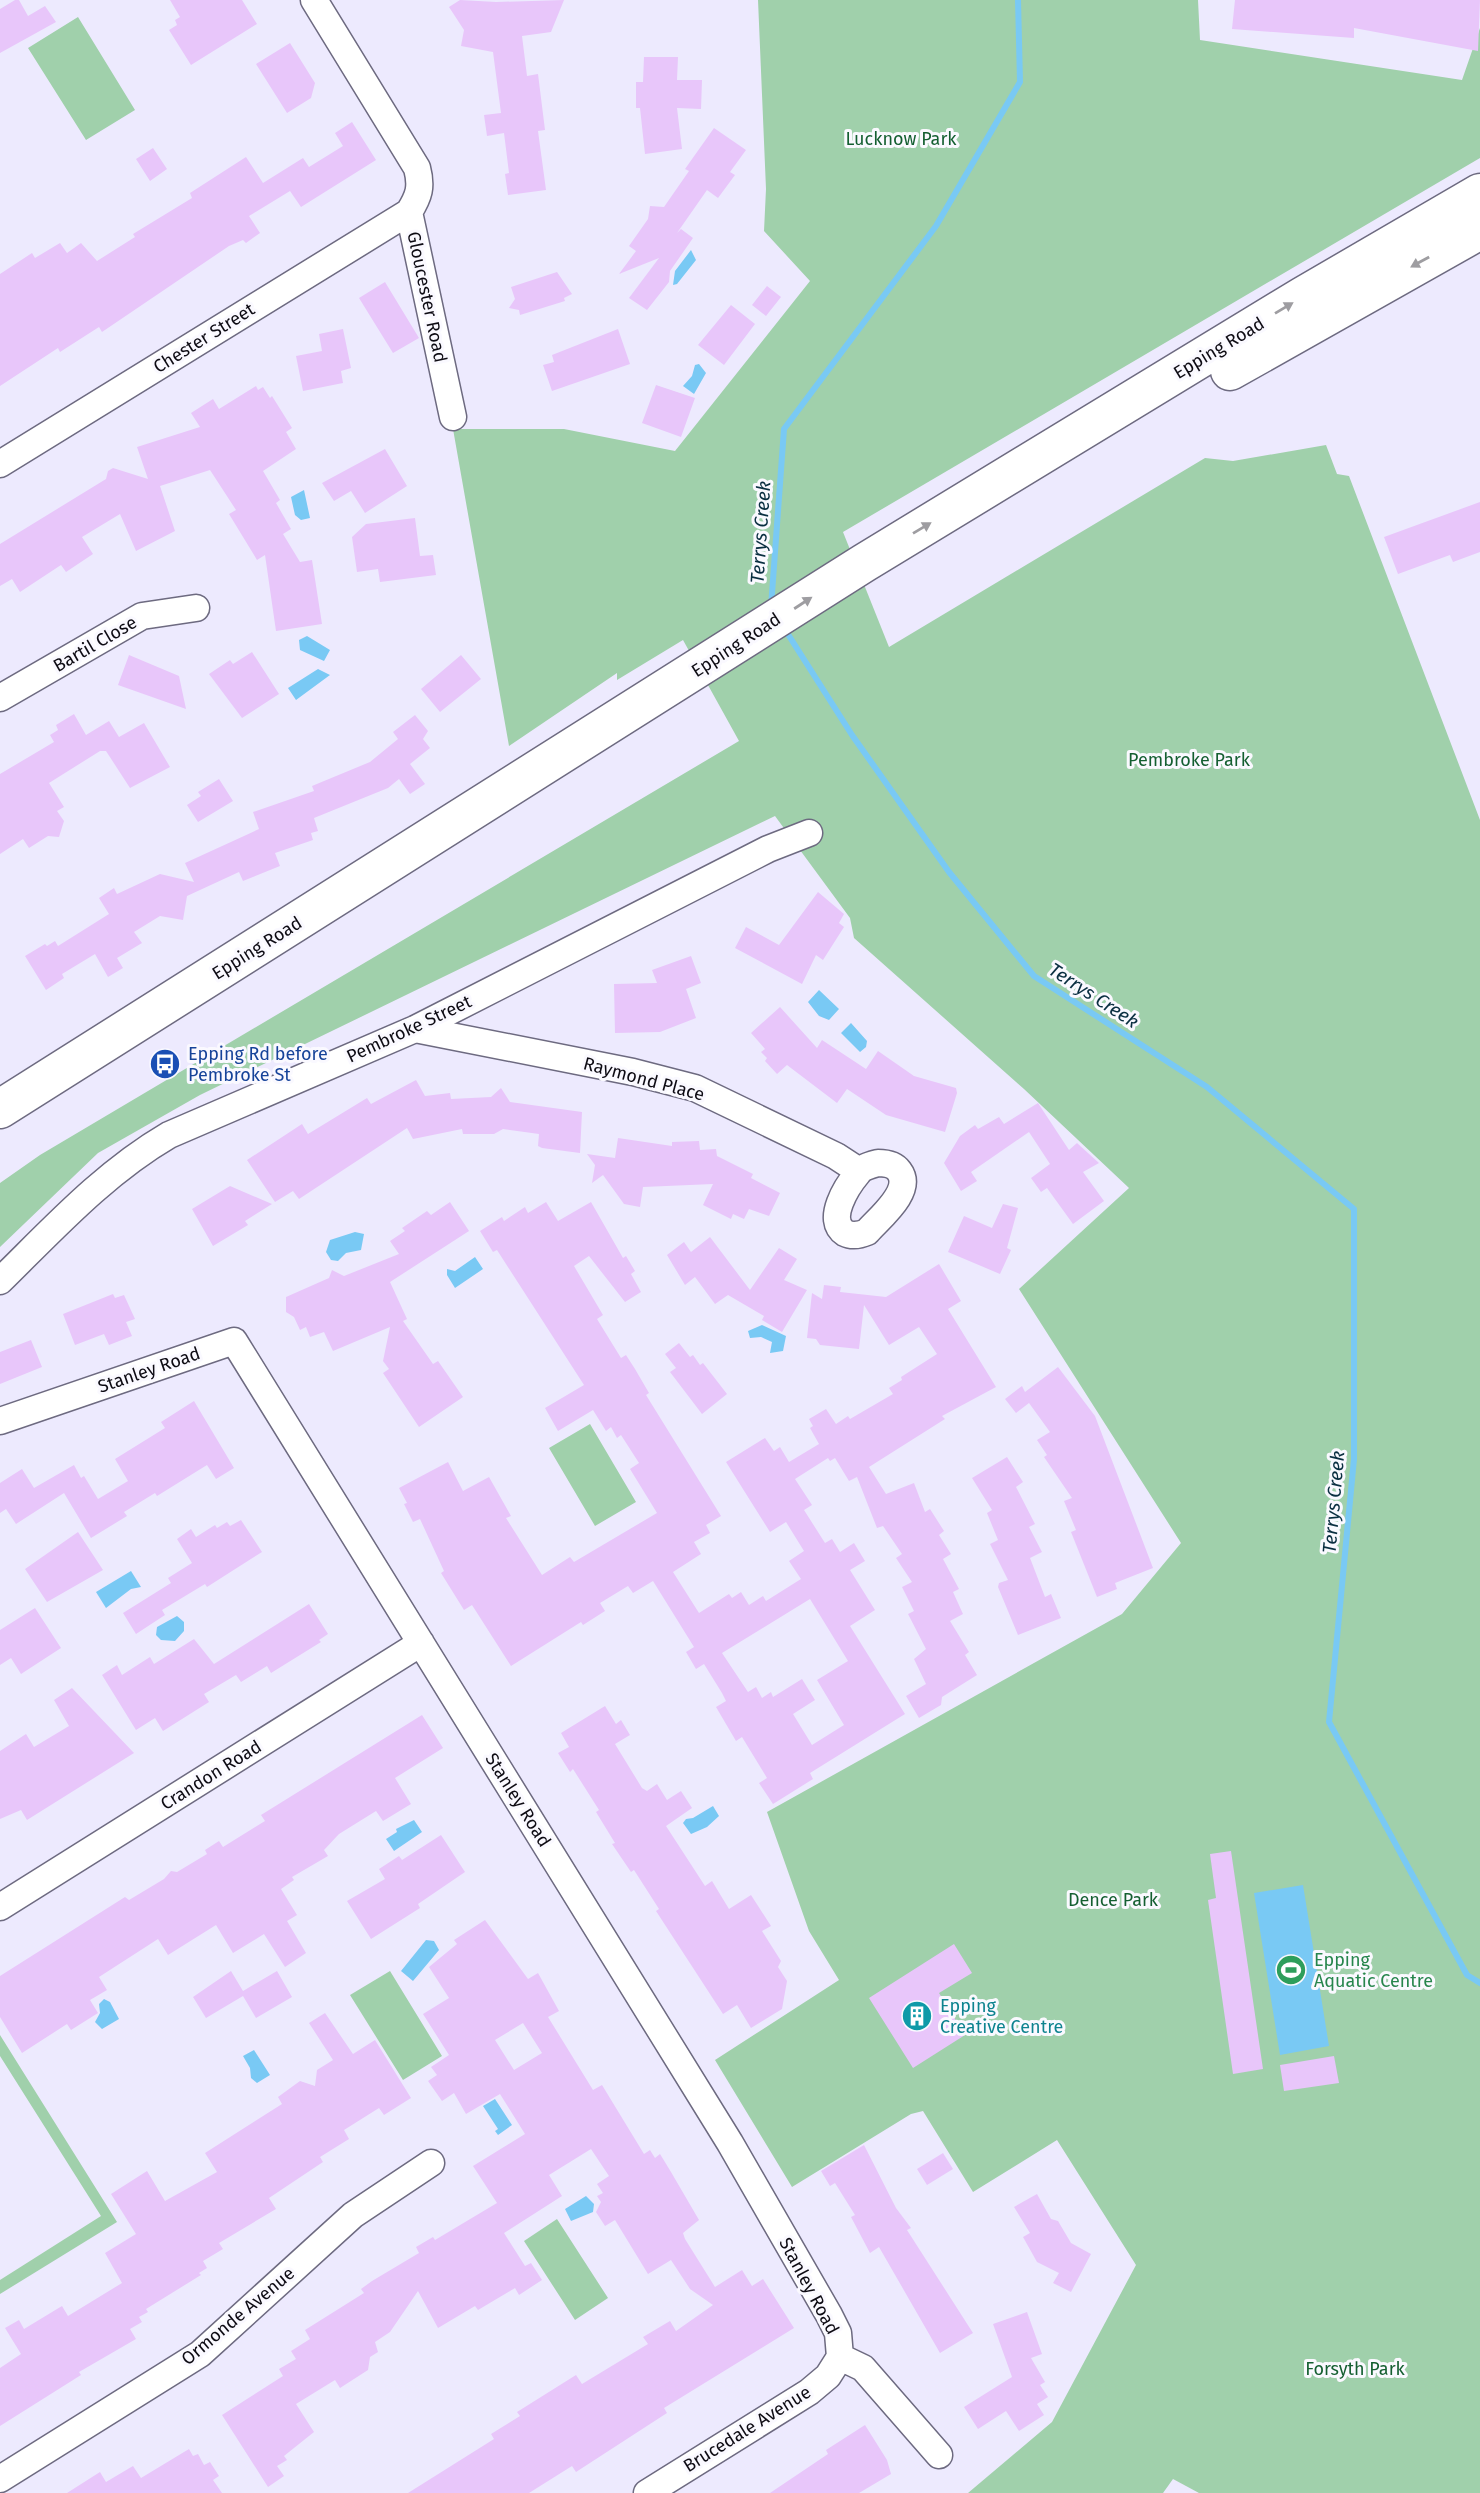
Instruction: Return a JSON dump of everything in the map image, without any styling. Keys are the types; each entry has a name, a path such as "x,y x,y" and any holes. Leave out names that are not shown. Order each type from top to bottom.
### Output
{"main road":[{"name":"Epping Road","path":"0,1133 1303,296 1480,193"},
{"name":"Epping Road","path":"870,575 1480,230"},
{"name":"Epping Road","path":"0,1109 690,690"}],"street":[{"name":"Gloucester Road","path":"314,0 417,168 421,183 418,198 409,212 453,417"},
{"name":"Chester Street","path":"0,464 409,212"},
{"name":"Bartil Close","path":"0,698 142,617 197,608"},
{"name":"Pembroke Street","path":"0,1281 132,1157 169,1135 415,1029 768,849 809,833"},
{"name":"Raymond Place","path":"415,1029 633,1072 695,1088 836,1156 859,1171"},
{"name":"Stanley Road","path":"0,1421 234,1341 730,2143 829,2315 838,2333 840,2357 863,2368 939,2455"},
{"name":"Crandon Road","path":"0,1907 421,1643"},
{"name":"Ormonde Avenue","path":"0,2479 200,2354 353,2215 431,2163"},
{"name":"Brucedale Avenue","path":"647,2493 809,2392 828,2376 840,2357"}],"green space":[{"path":"758,0 1198,0 1200,40 1462,80 1480,28 1480,158 843,532 889,647 1205,458 1233,461 1326,445 1337,474 1349,476 1480,820 1480,2493 1199,2493 1173,2479 1163,2493 968,2493 1052,2422 1136,2265 1057,2140 973,2192 923,2111 911,2114 792,2187 715,2060 839,1980 809,1931 767,1812 1122,1614 1181,1543 1019,1289 1129,1188 1024,1089 854,938 850,918 775,816 200,1095 98,1153 0,1247 0,1183 40,1155 739,741 683,640 617,680 617,673 509,746 453,429 564,429 675,451 810,281 764,231 766,189"},
{"path":"78,17 135,110 86,140 28,48"},
{"path":"590,1424 636,1502 595,1526 549,1448"},
{"path":"390,1971 442,2056 403,2080 350,1995"},
{"path":"0,2035 117,2222 0,2294 0,2280 101,2216 0,2056"},
{"path":"557,2219 608,2298 575,2320 524,2241"}],"water":[{"path":"691,250 696,260 677,284 673,285 675,271"},
{"path":"699,364 706,373 694,394 683,386 692,376 695,365"},
{"path":"304,490 310,518 301,520 295,515 291,497"},
{"path":"307,636 330,650 324,661 300,650 299,640"},
{"path":"318,669 330,675 296,700 288,688"},
{"path":"819,990 839,1009 829,1020 819,1016 808,1002"},
{"path":"851,1023 867,1041 866,1047 860,1052 841,1033"},
{"path":"355,1232 364,1234 361,1250 346,1253 338,1261 331,1260 326,1252 330,1240"},
{"path":"475,1257 483,1269 455,1288 447,1275 447,1269 455,1271"},
{"path":"762,1325 786,1336 783,1351 770,1353 772,1342 761,1337 750,1338 748,1331"},
{"path":"131,1571 141,1587 131,1589 106,1608 96,1592"},
{"path":"177,1616 184,1622 184,1631 175,1641 161,1640 156,1635 157,1627"},
{"path":"713,1806 719,1816 707,1827 691,1834 683,1823 686,1819 693,1818"},
{"path":"414,1820 422,1832 394,1851 386,1839 397,1832 396,1829"},
{"name":"Epping Aquatic Centre","path":"1303,1885 1329,2046 1280,2055 1254,1893"},
{"path":"426,1940 434,1941 439,1950 413,1981 401,1971"},
{"path":"104,1999 110,2002 119,2019 102,2029 95,2022 100,2013 99,2004"},
{"path":"254,2050 270,2075 257,2083 251,2078 250,2068 243,2056"},
{"path":"495,2099 512,2125 498,2135 495,2131 498,2129 483,2106"},
{"path":"586,2196 594,2204 593,2212 571,2221 565,2209"}],"building":[{"path":"19,0 28,16 45,6 56,22 0,53 0,9"},
{"path":"170,0 242,0 257,24 191,65 169,30 177,25 175,20 180,17"},
{"path":"460,0 564,0 551,32 522,36 527,76 538,74 545,130 538,131 546,190 508,195 505,174 509,173 504,133 487,136 484,115 501,113 493,52 461,46 464,30 449,7"},
{"path":"1235,0 1480,0 1478,51 1354,28 1354,38 1232,29"},
{"path":"290,43 315,83 311,98 287,113 256,64"},
{"path":"644,57 678,57 677,80 702,80 701,109 677,108 682,149 645,154 640,108 636,108 636,82 643,82"},
{"path":"352,122 376,160 301,207 290,191 249,216 260,233 246,243 243,240 229,246 102,332 99,327 60,352 58,348 0,386 0,274 32,253 35,258 60,243 67,253 81,243 97,261 135,237 133,234 192,198 190,193 246,157 263,183 303,158 309,167 343,146 335,133"},
{"path":"714,128 746,150 730,172 735,175 718,198 707,190 677,233 681,229 693,238 670,271 669,282 647,310 629,298 659,258 619,274 636,251 629,246 648,219 650,206 664,207 689,171 685,169"},
{"path":"153,148 167,169 150,181 136,159"},
{"path":"557,272 572,294 564,298 565,301 520,315 519,310 509,308 515,299 511,287"},
{"path":"385,282 419,338 393,353 359,298"},
{"path":"767,286 781,297 766,316 752,305"},
{"path":"731,305 755,324 724,365 698,345"},
{"path":"343,329 351,368 341,371 343,383 303,391 296,356 322,351 319,334"},
{"path":"618,329 630,364 552,391 543,365 554,362 552,355"},
{"path":"656,385 695,398 681,437 642,423"},
{"path":"256,386 258,390 263,387 270,398 272,396 292,428 286,432 296,449 263,471 280,500 276,503 291,529 283,534 300,562 312,560 322,624 276,631 265,555 257,560 229,514 236,510 210,470 160,486 175,531 136,551 120,514 82,537 93,554 66,572 61,565 20,592 12,579 0,586 0,544 106,479 108,471 113,468 148,479 137,447 200,427 191,413 213,399 219,409"},
{"path":"385,449 407,486 365,513 351,491 334,501 322,483"},
{"path":"1480,502 1480,552 1453,562 1450,555 1398,574 1384,537"},
{"path":"415,518 420,556 433,555 436,575 380,582 378,569 357,572 352,537 366,524"},
{"path":"252,652 279,694 242,718 209,674 230,660 233,664"},
{"path":"129,655 179,676 186,709 118,685"},
{"path":"461,655 481,679 440,712 421,689"},
{"path":"74,714 86,735 109,721 119,737 144,723 170,767 130,788 106,751 100,751 49,783 64,807 57,811 64,821 59,837 48,836 29,848 23,839 0,854 0,774 54,742 50,735 58,730 56,725"},
{"path":"415,715 428,731 423,739 430,748 410,764 425,784 410,794 399,779 388,788 314,818 318,831 311,833 313,840 275,853 280,866 243,881 239,872 187,896 183,920 160,916 134,932 142,943 117,958 123,968 108,977 95,954 62,974 64,978 46,990 25,956 45,944 47,946 55,941 58,946 109,914 99,898 114,888 117,894 160,874 194,882 185,863 259,829 253,812 314,791 312,786 370,762 398,739 393,732"},
{"path":"219,779 233,801 198,822 187,805 201,796 198,792"},
{"path":"818,892 844,914 839,923 844,927 823,960 816,955 802,984 735,948 746,927 779,945"},
{"path":"691,956 701,983 686,989 696,1018 660,1032 615,1033 614,984 657,983 652,970"},
{"path":"780,1007 817,1048 822,1040 866,1069 878,1051 914,1076 956,1088 957,1093 945,1132 886,1115 847,1089 837,1103 787,1065 777,1074 765,1061 767,1058 761,1052 765,1049 751,1033"},
{"path":"416,1080 425,1096 450,1093 451,1099 491,1097 501,1088 510,1102 582,1112 580,1153 542,1148 538,1146 539,1134 503,1129 494,1134 463,1134 462,1129 413,1139 407,1128 299,1199 293,1191 275,1202 247,1160 302,1124 308,1134 367,1098 371,1104"},
{"path":"1038,1103 1069,1150 1077,1143 1099,1163 1083,1172 1104,1201 1073,1224 1047,1188 1041,1192 1031,1178 1050,1164 1029,1132 971,1172 977,1181 961,1191 944,1163 960,1136 975,1125 978,1129 999,1117 1004,1124"},
{"path":"618,1138 672,1146 672,1142 699,1141 700,1150 716,1149 717,1156 753,1174 751,1178 780,1193 769,1216 749,1209 744,1219 733,1214 731,1219 703,1205 713,1184 643,1187 640,1207 624,1204 603,1175 592,1183 595,1165 587,1154 615,1158"},
{"path":"230,1186 272,1204 245,1221 248,1225 213,1246 192,1209"},
{"path":"450,1202 469,1231 390,1282 407,1319 403,1321 433,1364 438,1361 463,1397 419,1427 383,1373 389,1369 383,1361 390,1327 333,1351 324,1332 310,1337 306,1327 300,1330 294,1317 286,1312 286,1297 329,1278 332,1270 344,1276 399,1254 390,1241 405,1231 402,1228 427,1211 431,1215"},
{"path":"546,1202 558,1221 591,1202 623,1258 626,1256 635,1271 631,1274 641,1292 625,1302 589,1256 574,1266 603,1315 597,1319 621,1358 626,1355 635,1369 649,1393 646,1395 721,1516 706,1525 710,1533 694,1542 701,1554 673,1572 699,1613 729,1594 732,1598 741,1592 749,1605 763,1596 766,1601 801,1579 789,1561 804,1551 786,1522 770,1532 726,1462 765,1438 774,1451 780,1447 789,1462 819,1444 810,1428 813,1426 809,1419 826,1409 836,1424 848,1416 850,1419 893,1394 889,1388 902,1380 901,1377 937,1354 919,1327 889,1345 864,1305 859,1349 820,1345 816,1339 807,1338 812,1293 822,1299 824,1285 841,1287 840,1292 886,1297 939,1264 961,1301 948,1309 996,1387 942,1416 945,1419 869,1467 886,1494 914,1483 925,1512 930,1509 944,1531 939,1535 951,1554 943,1559 959,1589 953,1592 963,1614 950,1621 969,1652 965,1655 977,1675 942,1697 941,1705 919,1718 906,1696 926,1684 914,1659 926,1649 908,1614 914,1611 902,1587 912,1582 896,1558 902,1554 883,1526 877,1528 857,1477 849,1481 835,1458 830,1461 828,1458 795,1479 812,1505 804,1510 825,1543 832,1539 840,1552 854,1543 865,1561 850,1570 875,1610 850,1626 905,1714 810,1773 813,1779 773,1804 759,1783 767,1778 742,1737 736,1741 716,1707 726,1701 722,1693 704,1664 696,1669 686,1652 694,1647 653,1581 633,1593 628,1586 600,1603 605,1611 583,1625 581,1622 511,1666 472,1605 464,1610 441,1573 444,1571 420,1519 413,1522 399,1488 448,1462 463,1491 489,1477 511,1516 506,1518 542,1575 570,1557 574,1562 657,1513 630,1469 639,1463 621,1435 617,1438 611,1427 606,1431 593,1410 558,1431 545,1408 584,1385 497,1250 493,1252 480,1231 502,1217 504,1221 525,1207 528,1213","holes":["810,1599 848,1661 817,1680 844,1725 812,1745 793,1714 815,1700 802,1679 773,1697 771,1692 762,1698 756,1687 748,1692 722,1653"]},
{"path":"1003,1204 1018,1208 1007,1248 1011,1250 1000,1274 948,1252 964,1216 992,1228"},
{"path":"710,1237 750,1290 779,1248 797,1259 784,1280 807,1290 782,1332 762,1320 764,1316 728,1295 715,1304 695,1277 685,1285 667,1255 684,1242 691,1252"},
{"path":"113,1294 115,1298 124,1295 135,1319 126,1322 132,1336 109,1345 104,1334 75,1345 63,1314"},
{"path":"31,1340 42,1367 0,1384 0,1352"},
{"path":"679,1343 690,1357 693,1355 700,1365 703,1363 727,1394 702,1414 670,1372 676,1368 665,1354"},
{"path":"1058,1367 1095,1416 1153,1568 1115,1583 1117,1589 1097,1597 1071,1532 1076,1530 1064,1501 1072,1498 1044,1457 1047,1455 1037,1440 1050,1432 1029,1403 1016,1413 1005,1399 1022,1386 1025,1392"},
{"path":"194,1401 234,1468 216,1479 207,1465 157,1496 155,1493 124,1512 127,1516 91,1538 64,1493 16,1524 6,1509 0,1513 0,1483 22,1469 34,1488 74,1465 98,1499 128,1481 115,1459 165,1428 161,1422"},
{"path":"1007,1457 1023,1482 1016,1487 1035,1524 1029,1527 1042,1552 1030,1558 1045,1597 1051,1594 1061,1618 1018,1635 998,1587 999,1583 1008,1580 990,1544 998,1540 987,1513 992,1510 972,1478"},
{"path":"241,1520 262,1552 207,1587 205,1584 162,1610 165,1615 136,1634 123,1613 171,1583 168,1578 192,1563 177,1539 191,1529 196,1537 215,1525 217,1528 227,1522 230,1526"},
{"path":"78,1532 103,1570 47,1602 25,1569"},
{"path":"309,1604 328,1634 319,1640 321,1642 271,1673 267,1666 241,1682 236,1675 204,1694 209,1702 163,1731 155,1718 136,1730 102,1675 117,1665 122,1675 150,1657 154,1664 194,1639 214,1664"},
{"path":"35,1608 61,1648 21,1674 11,1658 0,1665 0,1630"},
{"path":"72,1688 134,1753 27,1820 21,1810 0,1819 0,1751 26,1734 34,1747 69,1726 54,1700"},
{"path":"605,1706 616,1724 621,1720 630,1735 615,1744 642,1788 647,1791 657,1784 667,1800 681,1791 692,1808 666,1826 705,1886 712,1881 729,1909 751,1895 771,1926 762,1931 781,1961 778,1967 787,1981 782,2009 751,2028 737,2005 723,2014 656,1911 659,1909 634,1870 631,1872 612,1844 615,1843 596,1812 599,1810 573,1769 570,1772 558,1753 569,1747 561,1733"},
{"path":"422,1715 443,1748 395,1778 411,1804 383,1821 376,1811 339,1834 324,1850 328,1856 292,1877 294,1880 281,1889 297,1915 287,1921 306,1953 285,1967 264,1934 233,1953 216,1925 168,1955 158,1939 99,1977 107,1990 90,2000 98,2013 71,2030 67,2024 22,2053 0,2017 0,1976 125,1897 129,1900 164,1879 171,1871 177,1872 207,1854 205,1850 219,1841 223,1847 265,1821 261,1815"},
{"path":"441,1835 465,1872 418,1904 420,1908 371,1939 347,1901 385,1879 379,1869 399,1856 402,1860"},
{"path":"1231,1851 1263,2069 1233,2074 1208,1900 1216,1898 1210,1854"},
{"path":"485,1920 528,1979 538,1973 559,2011 548,2017 593,2090 602,2085 644,2154 650,2150 655,2158 660,2154 699,2220 683,2233 715,2287 742,2270 752,2286 763,2279 794,2328 664,2408 667,2413 576,2472 572,2466 529,2493 408,2493 494,2439 491,2434 520,2416 517,2412 576,2375 582,2384 648,2344 643,2337 670,2321 676,2331 713,2305 690,2289 671,2260 648,2274 615,2220 605,2226 596,2212 601,2202 597,2196 603,2193 597,2184 609,2176 591,2149 549,2175 562,2196 504,2233 525,2266 531,2263 542,2280 519,2295 515,2288 478,2310 475,2306 438,2328 418,2291 390,2332 375,2342 378,2352 370,2357 368,2370 340,2388 335,2380 296,2404 314,2432 284,2456 287,2460 277,2466 284,2476 268,2487 222,2415 283,2376 279,2369 296,2359 291,2351 310,2339 305,2330 364,2293 361,2289 372,2281 419,2253 416,2247 433,2237 435,2240 497,2203 473,2166 525,2134 500,2094 466,2114 454,2093 442,2101 428,2081 437,2075 431,2067 449,2055 423,2014 449,1998 429,1967 457,1944 454,1940","holes":["523,2023 542,2053 514,2070 495,2040"]},
{"name":"Epping Creative Centre","path":"954,1944 972,1973 939,1993 965,2035 913,2068 869,1998"},
{"path":"231,1971 243,1991 277,1971 292,1997 256,2018 243,1996 206,2018 193,1997"},
{"path":"325,2013 353,2054 375,2040 411,2098 384,2115 379,2108 344,2130 349,2139 320,2157 323,2162 269,2198 276,2209 219,2243 223,2249 203,2261 207,2268 199,2273 201,2275 146,2309 148,2312 139,2317 142,2322 130,2329 136,2339 79,2372 81,2375 0,2426 0,2368 21,2354 5,2328 19,2320 24,2329 62,2306 68,2316 122,2283 105,2253 136,2234 111,2194 147,2171 165,2201 217,2172 205,2153 282,2104 278,2097 300,2081 315,2086 317,2070 333,2060 309,2023"},
{"path":"1334,2056 1339,2083 1284,2091 1280,2065"},
{"path":"864,2145 896,2208 911,2228 907,2230 973,2333 940,2353 879,2247 870,2253 851,2217 855,2215 835,2183 830,2186 821,2171"},
{"path":"943,2153 953,2169 927,2185 917,2169"},
{"path":"1037,2194 1051,2219 1058,2221 1071,2243 1091,2254 1071,2292 1053,2283 1059,2273 1037,2262 1023,2237 1030,2233 1014,2207"},
{"path":"1027,2312 1042,2354 1031,2358 1045,2382 1040,2385 1048,2397 1037,2404 1044,2415 1019,2431 1006,2411 978,2429 964,2407 1012,2377 993,2324"},
{"path":"865,2425 887,2460 891,2474 859,2493 770,2493 828,2454 826,2450"},
{"path":"189,2449 193,2456 198,2454 204,2465 210,2462 219,2476 213,2480 222,2493 67,2493 100,2472 106,2482 133,2466 141,2478"}],"waterway":[{"name":"Terrys Creek","path":"771,607 784,429 936,226 1020,82 1018,0"},
{"name":"Terrys Creek","path":"784,628 852,735 949,872 1034,976 1207,1087 1354,1209 1354,1459 1329,1722 1467,1975 1480,1983"}],"place":[{"name":"Epping Rd before Pembroke St","path":"165,1064"},
{"name":"Epping Aquatic Centre","path":"1291,1970"},
{"name":"Epping Creative Centre","path":"917,2016"}],"park label":[{"name":"Lucknow Park","path":"901,139"},
{"name":"Pembroke Park","path":"1189,760"},
{"name":"Dence Park","path":"1113,1900"},
{"name":"Forsyth Park","path":"1355,2369"}]}
